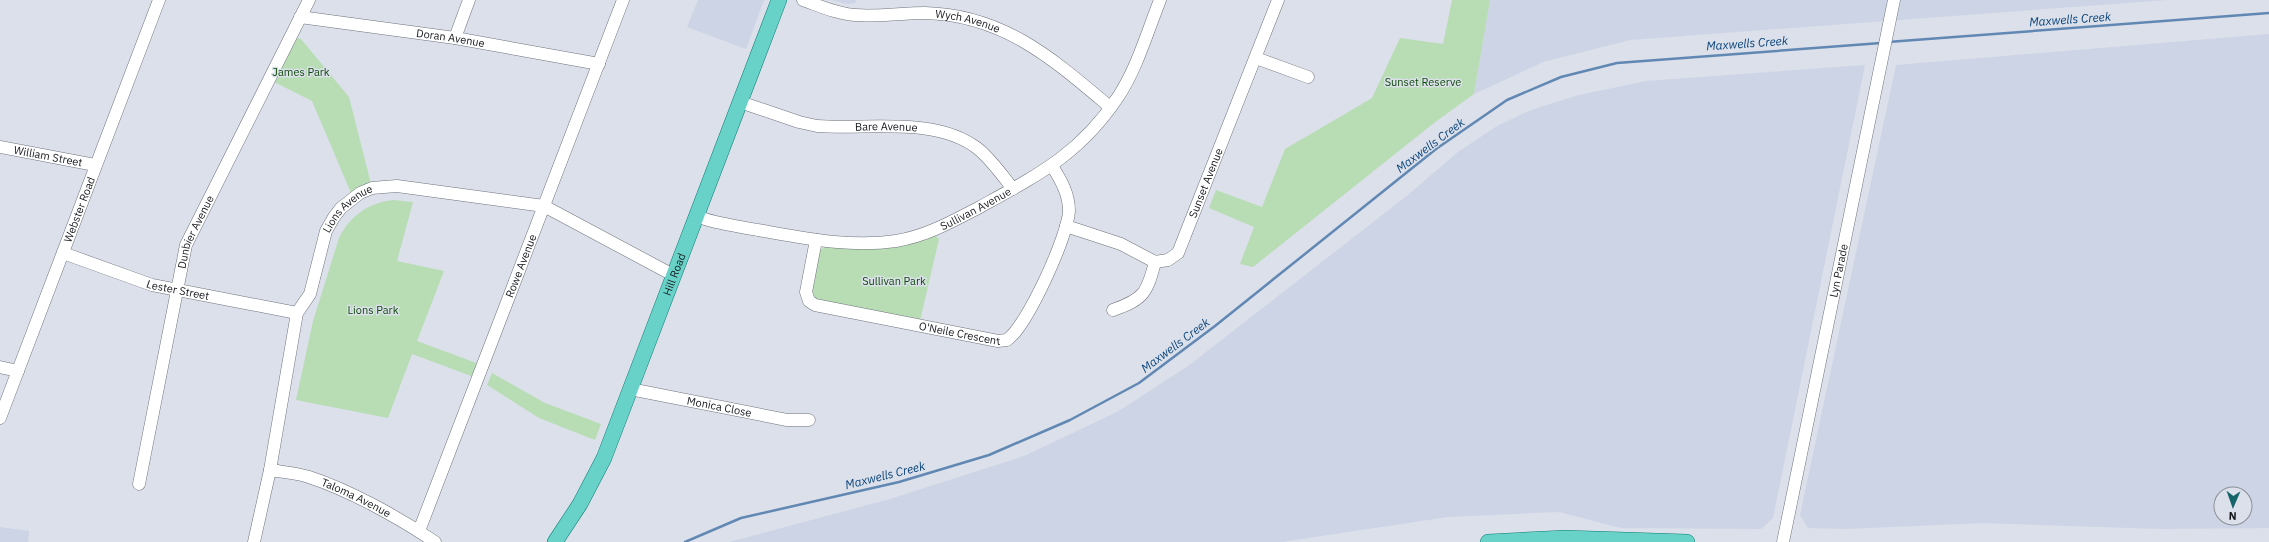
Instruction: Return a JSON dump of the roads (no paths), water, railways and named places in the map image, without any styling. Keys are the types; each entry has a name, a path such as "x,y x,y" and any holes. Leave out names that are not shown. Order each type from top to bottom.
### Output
{"main road":[{"name":"Hill Road","path":"555,542 580,504 597,472 779,0"},
{"path":"1488,542 1565,538 1687,542"}],"street":[{"name":"Webster Road","path":"0,418 159,0"},
{"name":"Dunbier Avenue","path":"139,484 186,245 308,0"},
{"path":"455,38 469,0"},
{"name":"Rowe Avenue","path":"419,531 623,0"},
{"name":"Wych Avenue","path":"803,0 849,15 939,14 984,23 1010,33 1045,53 1110,107"},
{"name":"Sullivan Avenue","path":"696,216 713,222 816,240 861,244 906,239 943,226 1013,189 1052,166 1086,137 1110,107 1132,72 1160,0"},
{"name":"Sunset Avenue","path":"1155,262 1164,261 1174,257 1182,247 1278,0"},
{"name":"Lyn Parade","path":"1783,542 1894,0"},
{"name":"Doran Avenue","path":"300,17 455,38 599,64"},
{"path":"1256,58 1308,77"},
{"name":"Bare Avenue","path":"740,102 799,122 817,126 927,128 946,132 965,141 982,153 1013,189"},
{"name":"William Street","path":"0,147 95,165"},
{"name":"O'Neile Crescent","path":"816,240 806,292 807,298 815,305 1002,341 1007,340 1013,334 1034,304 1066,226 1068,200 1064,185 1052,166"},
{"name":"Lions Avenue","path":"254,542 270,470 297,313 310,294 326,231 334,217 350,201 372,188 397,186 544,206 673,275"},
{"path":"1066,226 1121,244 1155,262 1148,288 1127,305 1113,310"},
{"name":"Lester Street","path":"64,253 152,285 297,313"},
{"path":"0,367 18,371"},
{"name":"Monica Close","path":"630,389 787,420 809,420"},
{"name":"Taloma Avenue","path":"270,470 308,476 329,484 419,531 435,542"}],"waterway":[{"name":"Maxwells Creek","path":"1888,42 2269,13"},
{"name":"Maxwells Creek","path":"685,542 741,518 899,482 989,455 1070,420 1139,383 1215,326 1436,149 1507,100 1561,77 1617,63 1881,43"}],"park label":[{"name":"James Park","path":"301,72"},
{"name":"Sunset Reserve","path":"1423,82"},
{"name":"Sullivan Park","path":"894,281"},
{"name":"Lions Park","path":"373,310"}]}
